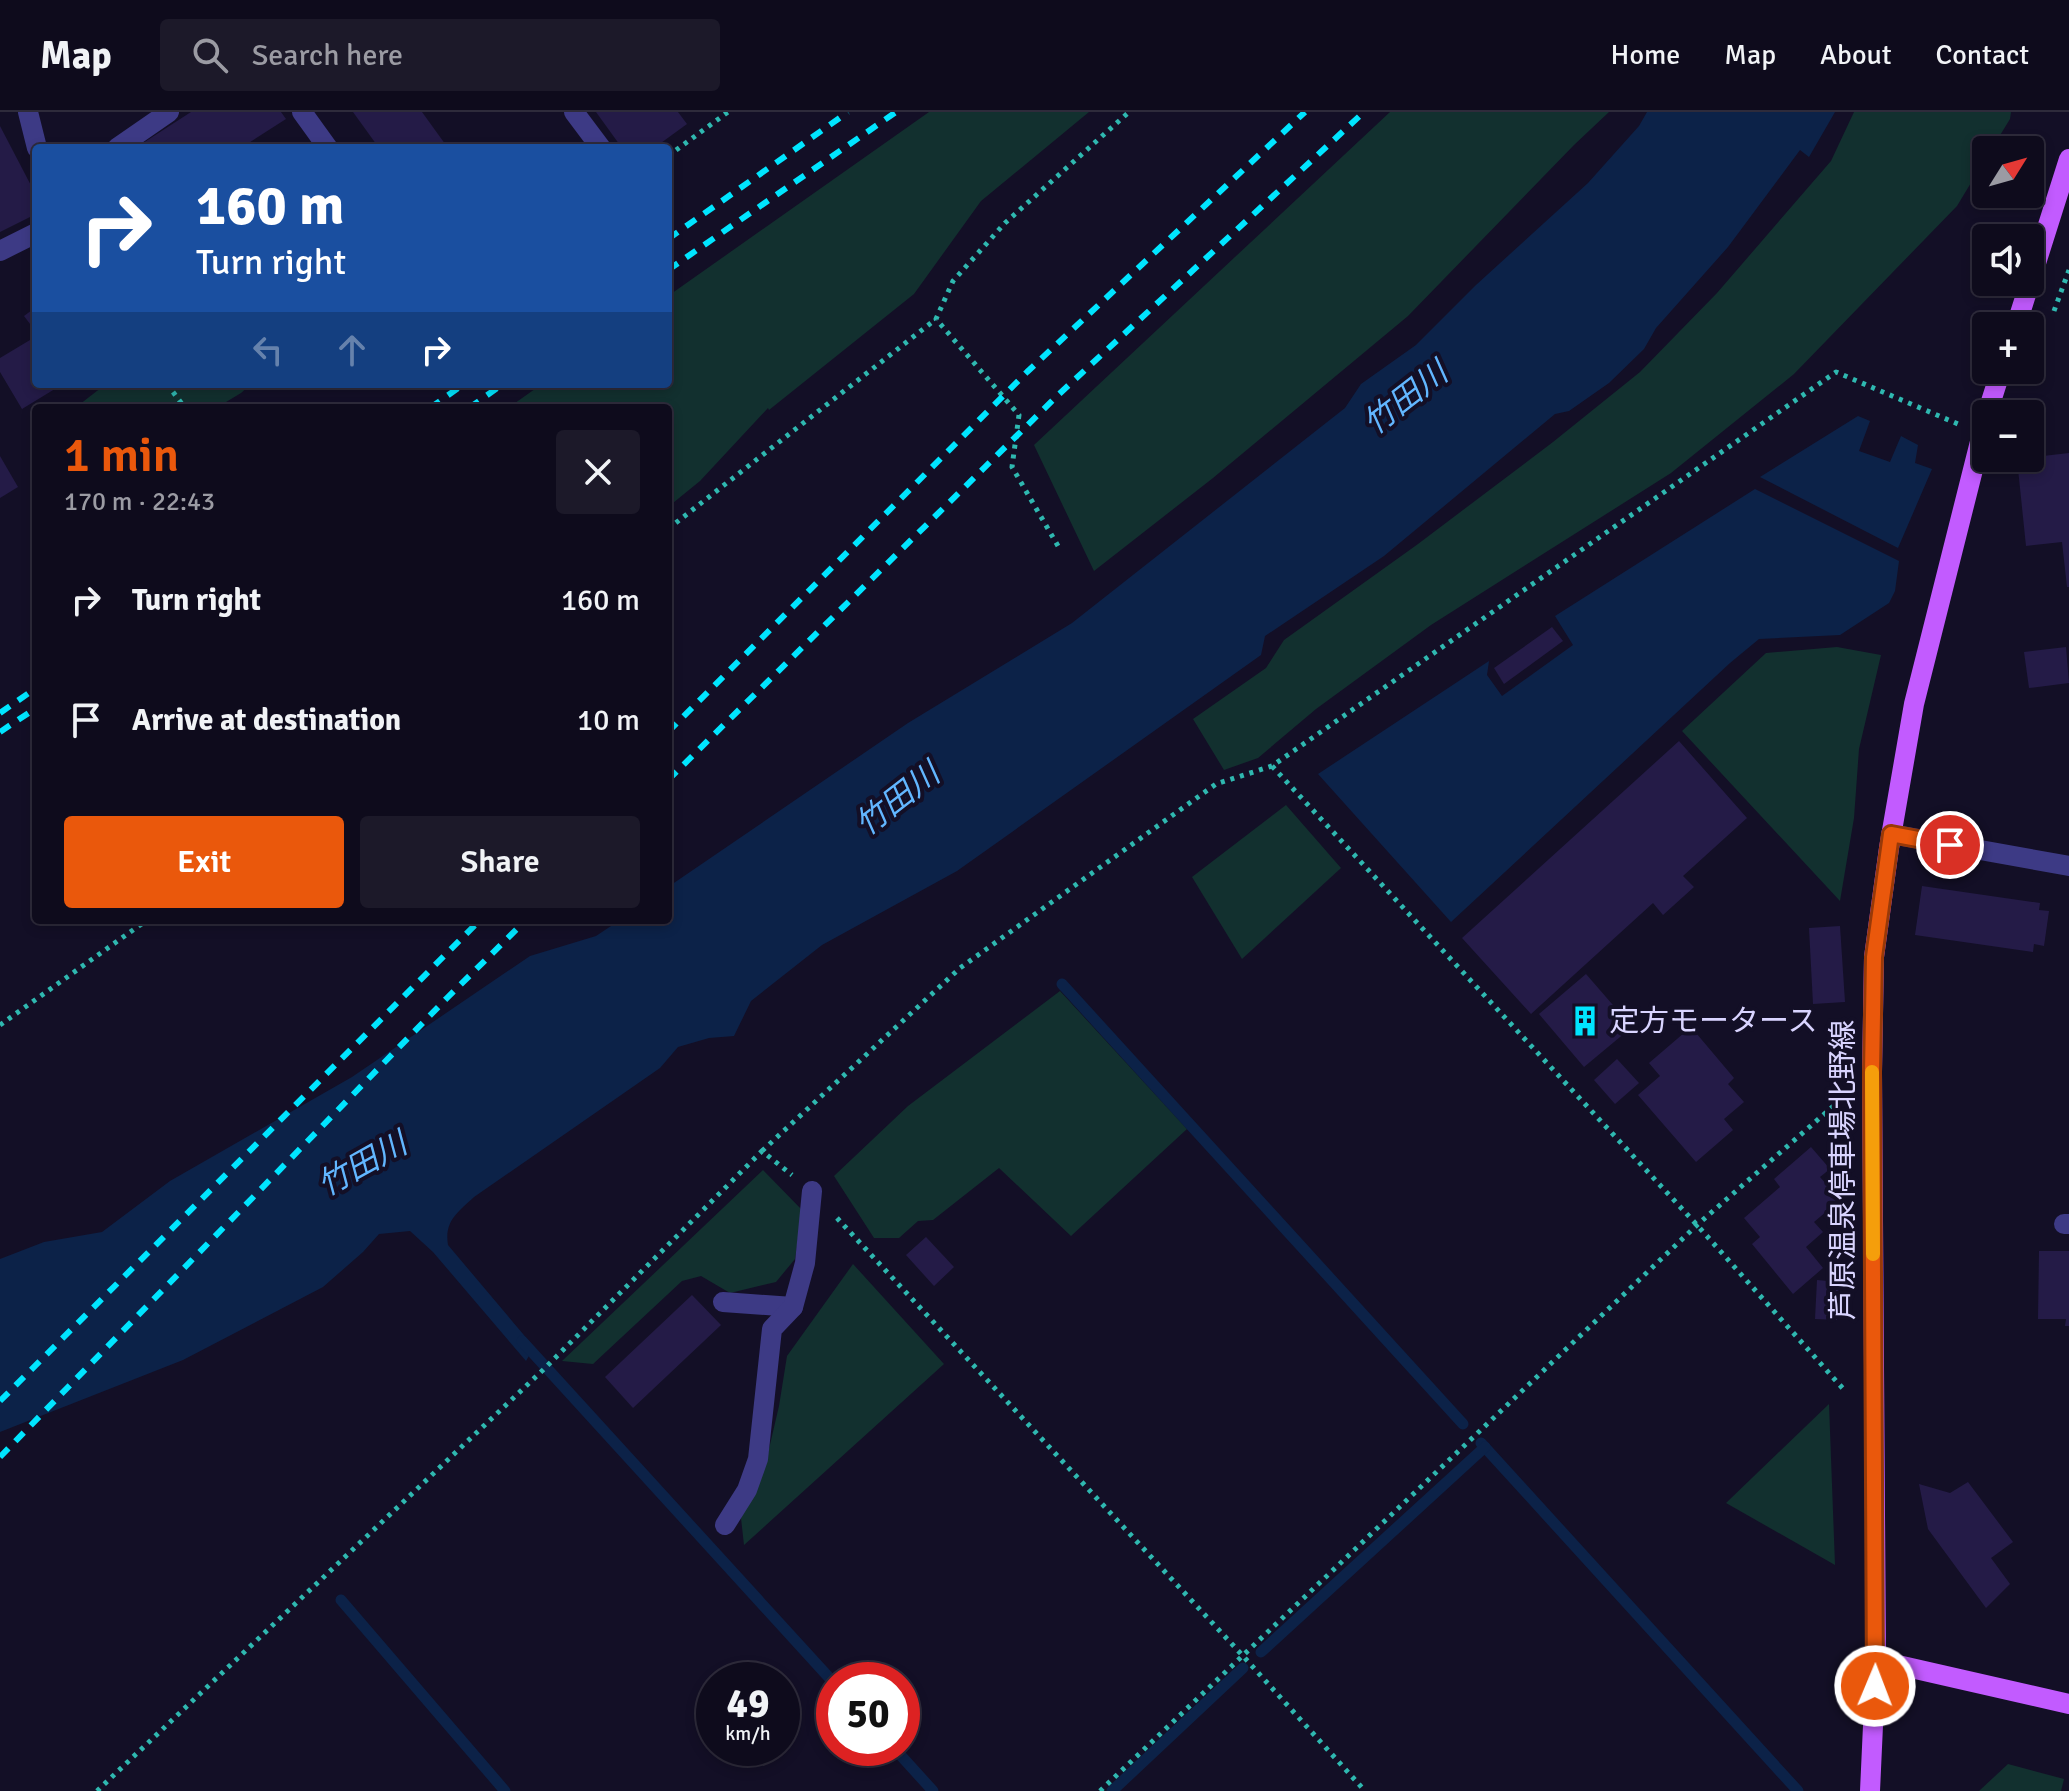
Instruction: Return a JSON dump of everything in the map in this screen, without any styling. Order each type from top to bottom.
[{"type":"main road","points":[[2044,238],[2069,159]]},
{"type":"main road","name":"芦原温泉停車場北野線","points":[[1870,1791],[1876,1660],[1874,957],[1891,834],[1914,704],[1972,472]]},
{"type":"main road","points":[[1876,1660],[2069,1704]]},
{"type":"street","points":[[28,112],[36,144]]},
{"type":"street","points":[[123,144],[169,112]]},
{"type":"street","points":[[302,112],[325,144]]},
{"type":"street","points":[[574,112],[598,144]]},
{"type":"street","points":[[0,251],[32,235]]},
{"type":"street","points":[[1891,834],[2069,866]]},
{"type":"street","points":[[725,1525],[747,1490],[758,1459],[772,1329],[793,1307],[805,1263],[812,1191]]},
{"type":"street","points":[[723,1302],[793,1307]]},
{"type":"path","points":[[672,153],[728,112]]},
{"type":"path","points":[[672,526],[936,319],[953,281],[1005,223],[1129,112]]},
{"type":"path","points":[[2051,318],[2069,270]]},
{"type":"path","points":[[936,319],[1019,415],[1012,467],[1058,546]]},
{"type":"path","points":[[97,1791],[543,1370],[762,1151],[960,968],[1216,784],[1272,766],[1836,372],[1972,418]]},
{"type":"path","points":[[1272,766],[1697,1225],[1873,1423]]},
{"type":"path","points":[[0,1025],[141,924]]},
{"type":"path","points":[[1100,1791],[1697,1225],[1872,1072]]},
{"type":"path","points":[[762,1151],[812,1191],[1365,1791]]},
{"type":"green space","points":[[929,112],[1089,112],[981,201],[914,294],[768,408],[700,481],[672,504],[672,404],[514,404],[536,388],[672,388],[672,293]]},
{"type":"green space","points":[[1390,112],[1609,112],[1408,316],[1213,478],[1094,571],[1034,445]]},
{"type":"green space","points":[[1854,112],[2011,112],[2000,136],[1972,136],[1972,181],[1957,206],[1794,374],[1671,473],[1431,625],[1316,709],[1258,758],[1224,770],[1193,719],[1266,668],[1284,640],[1418,544],[1640,372],[1717,293],[1831,161]]},
{"type":"green space","points":[[101,388],[247,388],[223,404],[80,404]]},
{"type":"green space","points":[[1837,647],[1881,655],[1859,749],[1854,818],[1840,901],[1682,731],[1766,653]]},
{"type":"green space","points":[[1286,805],[1341,868],[1242,959],[1192,877]]},
{"type":"green space","points":[[1060,991],[1187,1129],[1071,1236],[999,1168],[933,1220],[918,1221],[899,1238],[874,1238],[834,1176],[908,1106]]},
{"type":"green space","points":[[763,1170],[802,1210],[795,1259],[776,1282],[730,1293],[701,1276],[682,1281],[593,1364],[562,1361]]},
{"type":"green space","points":[[853,1264],[944,1364],[744,1545],[741,1518],[765,1466],[787,1356]]},
{"type":"green space","points":[[1829,1404],[1835,1565],[1726,1503]]},
{"type":"green space","points":[[2008,1764],[2064,1779],[2061,1791],[1979,1791]]},
{"type":"water","name":"竹田川","points":[[1647,112],[1835,112],[1809,157],[1800,150],[1728,247],[1656,328],[1644,349],[1609,383],[1569,411],[1555,414],[1384,556],[1265,636],[1261,655],[957,871],[822,945],[751,1001],[734,1036],[709,1038],[678,1047],[660,1068],[463,1207],[450,1223],[448,1245],[534,1347],[526,1361],[433,1252],[410,1231],[379,1234],[323,1287],[183,1360],[0,1432],[0,1259],[44,1242],[102,1232],[170,1181],[352,1077],[530,956],[596,936],[614,924],[672,924],[672,884],[908,723],[1072,623],[1345,408],[1361,384],[1416,345],[1476,285],[1588,183],[1639,126]]},
{"type":"water","points":[[1858,416],[1870,421],[1859,451],[1890,462],[1901,436],[1918,445],[1915,463],[1932,469],[1898,548],[1760,477]]},
{"type":"water","points":[[1755,489],[1899,561],[1895,591],[1889,603],[1840,635],[1759,639],[1451,922],[1318,774],[1489,661],[1487,675],[1502,696],[1573,645],[1555,616]]},
{"type":"building","points":[[191,112],[281,112],[286,119],[247,144],[143,143]]},
{"type":"building","points":[[353,112],[422,112],[445,144],[376,144]]},
{"type":"building","points":[[596,112],[678,112],[687,124],[660,144],[619,144]]},
{"type":"building","points":[[0,126],[32,187],[32,216],[0,232]]},
{"type":"building","points":[[32,310],[32,327],[24,316]]},
{"type":"building","points":[[32,339],[32,388],[56,388],[22,409],[0,372],[0,358]]},
{"type":"building","points":[[2069,453],[2069,587],[2062,542],[2026,546],[2018,472],[2044,472],[2044,456]]},
{"type":"building","points":[[0,456],[18,487],[0,498]]},
{"type":"building","points":[[1552,627],[1563,641],[1504,684],[1494,668]]},
{"type":"building","points":[[2066,647],[2069,683],[2029,688],[2024,652]]},
{"type":"building","points":[[1679,741],[1747,818],[1683,876],[1694,887],[1663,915],[1653,903],[1531,1014],[1462,938]]},
{"type":"building","points":[[1922,886],[2040,903],[2039,910],[2049,911],[2044,946],[2034,944],[2033,952],[1915,935]]},
{"type":"building","points":[[1840,926],[1845,1002],[1813,1004],[1809,928]]},
{"type":"building","name":"定方モータース","points":[[1586,974],[1632,1027],[1584,1067],[1539,1014]]},
{"type":"building","points":[[1691,1027],[1734,1078],[1728,1084],[1744,1102],[1724,1119],[1733,1130],[1696,1162],[1638,1095],[1660,1076],[1649,1063]]},
{"type":"building","points":[[1617,1059],[1639,1083],[1615,1104],[1594,1080]]},
{"type":"building","points":[[1811,1147],[1830,1169],[1820,1177],[1840,1200],[1814,1222],[1823,1232],[1806,1247],[1823,1268],[1793,1294],[1752,1244],[1760,1237],[1744,1218],[1780,1187],[1774,1179]]},
{"type":"building","points":[[926,1237],[954,1267],[934,1286],[906,1255]]},
{"type":"building","points":[[2039,1251],[2069,1251],[2069,1326],[2065,1326],[2066,1319],[2038,1319]]},
{"type":"building","points":[[1817,1280],[1839,1282],[1837,1320],[1815,1319]]},
{"type":"building","points":[[692,1295],[721,1325],[633,1408],[605,1377]]},
{"type":"building","points":[[1968,1482],[2013,1542],[1991,1558],[2010,1584],[1986,1608],[1928,1529],[1919,1484],[1950,1493]]},
{"type":"waterway","points":[[1062,984],[1463,1424]]},
{"type":"waterway","points":[[522,1341],[816,1663]]},
{"type":"waterway","points":[[1481,1443],[1798,1791]]},
{"type":"waterway","points":[[1261,1652],[1485,1447]]},
{"type":"waterway","points":[[341,1600],[505,1791]]},
{"type":"waterway","points":[[1112,1791],[1243,1668]]},
{"type":"waterway","points":[[910,1766],[933,1791]]},
{"type":"railway","points":[[672,236],[848,112]]},
{"type":"railway","points":[[672,267],[896,112]]},
{"type":"railway","points":[[672,728],[1027,372],[1305,112]]},
{"type":"railway","points":[[672,776],[1057,396],[1364,112]]},
{"type":"railway","points":[[436,404],[458,388]]},
{"type":"railway","points":[[475,404],[497,388]]},
{"type":"railway","points":[[0,713],[32,691]]},
{"type":"railway","points":[[0,732],[32,711]]},
{"type":"railway","points":[[0,1401],[476,924]]},
{"type":"railway","points":[[0,1457],[522,924]]},
{"type":"slow traffic","points":[[1872,1072],[1873,1254]]},
{"type":"place","name":"定方モータース","points":[[1585,1021]]},
{"type":"route","points":[[1875,1686],[1874,957],[1891,834],[1950,845]]}]
